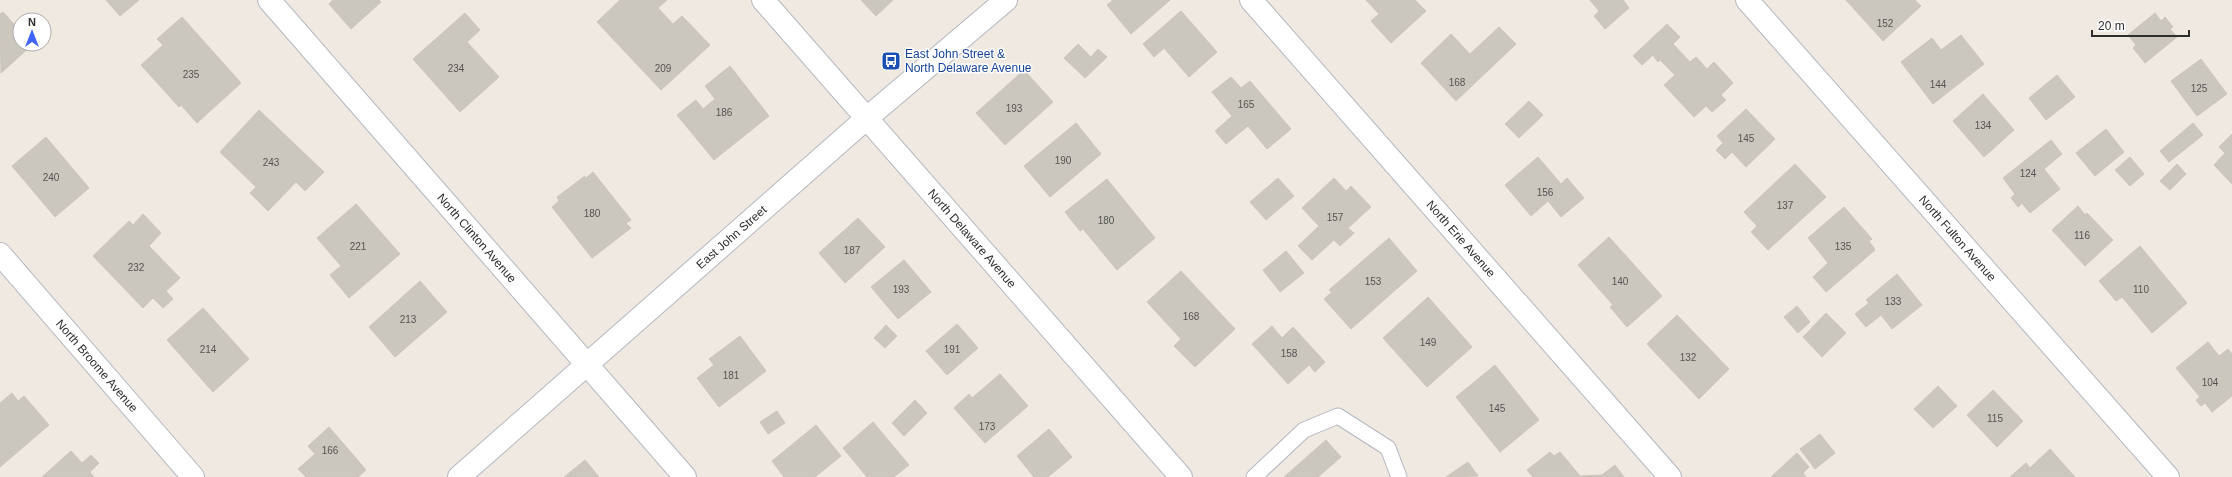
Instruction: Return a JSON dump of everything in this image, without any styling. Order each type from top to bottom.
[{"type":"street","name":"North Clinton Avenue","points":[[269,0],[685,477]]},
{"type":"street","name":"North Delaware Avenue","points":[[763,0],[1180,477]]},
{"type":"street","name":"East John Street","points":[[459,477],[866,118],[1006,0]]},
{"type":"street","name":"North Erie Avenue","points":[[1251,0],[1670,477]]},
{"type":"street","name":"North Fulton Avenue","points":[[1747,0],[2168,477]]},
{"type":"street","name":"North Broome Avenue","points":[[0,254],[193,477]]},
{"type":"lane","points":[[1254,477],[1304,430],[1338,416],[1388,448],[1399,477]]},
{"type":"building","points":[[106,0],[139,0],[120,16]]},
{"type":"building","points":[[333,0],[379,0],[381,2],[351,29],[329,4]]},
{"type":"building","points":[[620,0],[667,0],[658,8],[673,24],[682,16],[710,45],[661,90],[597,22]]},
{"type":"building","points":[[861,0],[893,0],[876,16]]},
{"type":"building","points":[[1113,0],[1170,0],[1131,34],[1107,5]]},
{"type":"building","points":[[1366,0],[1415,0],[1426,11],[1391,43],[1371,21],[1379,14]]},
{"type":"building","points":[[1590,0],[1623,0],[1629,8],[1605,29],[1594,16],[1599,11]]},
{"type":"building","points":[[1846,0],[1915,0],[1921,6],[1883,41]]},
{"type":"building","points":[[1181,11],[1217,52],[1189,77],[1164,48],[1154,57],[1143,44]]},
{"type":"building","points":[[3,12],[12,22],[12,52],[24,52],[1,73],[0,14]]},
{"type":"building","points":[[465,13],[480,30],[467,42],[499,77],[460,112],[413,59]]},
{"type":"building","points":[[2155,13],[2161,21],[2165,17],[2173,27],[2170,29],[2177,37],[2145,63],[2133,48],[2136,45],[2128,35]]},
{"type":"building","points":[[182,17],[241,83],[197,123],[181,105],[179,107],[141,65],[163,45],[157,39]]},
{"type":"building","points":[[1667,24],[1680,37],[1673,44],[1690,62],[1696,57],[1707,69],[1714,62],[1733,83],[1721,95],[1726,100],[1712,112],[1706,106],[1694,117],[1664,85],[1675,75],[1660,60],[1658,62],[1653,55],[1642,65],[1633,56]]},
{"type":"building","points":[[1499,27],[1516,44],[1456,101],[1421,63],[1451,34],[1470,54]]},
{"type":"building","points":[[1961,35],[1984,64],[1933,104],[1901,62],[1932,38],[1941,50]]},
{"type":"building","points":[[1078,44],[1091,57],[1098,49],[1107,57],[1085,78],[1064,58]]},
{"type":"building","points":[[2201,59],[2227,94],[2197,116],[2171,81]]},
{"type":"building","points":[[730,66],[769,116],[714,160],[677,115],[696,100],[703,109],[715,99],[705,86]]},
{"type":"building","points":[[1024,70],[1053,102],[1005,145],[976,113]]},
{"type":"building","points":[[2057,75],[2075,97],[2046,120],[2029,98]]},
{"type":"building","points":[[1231,77],[1241,88],[1250,81],[1291,129],[1267,149],[1248,126],[1226,144],[1215,131],[1232,116],[1212,92]]},
{"type":"building","points":[[1983,94],[2014,130],[1984,157],[1953,121]]},
{"type":"building","points":[[1529,101],[1543,115],[1519,138],[1505,124]]},
{"type":"building","points":[[1746,109],[1775,139],[1746,167],[1732,152],[1725,159],[1716,150],[1723,143],[1717,136]]},
{"type":"building","points":[[259,110],[324,172],[305,191],[296,182],[268,211],[250,193],[256,187],[220,152]]},
{"type":"building","points":[[1076,123],[1101,154],[1050,197],[1024,166]]},
{"type":"building","points":[[2193,123],[2203,135],[2169,162],[2160,151]]},
{"type":"building","points":[[2106,129],[2124,152],[2095,176],[2076,153]]},
{"type":"building","points":[[2232,134],[2232,184],[2214,165],[2225,153],[2219,147]]},
{"type":"building","points":[[46,137],[89,188],[55,217],[12,166]]},
{"type":"building","points":[[2051,140],[2062,154],[2044,169],[2060,189],[2030,213],[2022,203],[2018,207],[2011,198],[2015,194],[2003,178]]},
{"type":"building","points":[[1538,157],[1561,184],[1567,178],[1584,198],[1561,217],[1548,201],[1531,216],[1505,185]]},
{"type":"building","points":[[2130,157],[2144,174],[2130,186],[2115,170]]},
{"type":"building","points":[[1795,164],[1826,197],[1768,250],[1751,232],[1757,226],[1744,212]]},
{"type":"building","points":[[2177,164],[2186,174],[2170,190],[2160,181]]},
{"type":"building","points":[[593,172],[631,220],[626,223],[631,228],[592,258],[552,207],[559,201],[557,197],[585,176],[585,179]]},
{"type":"building","points":[[1278,178],[1294,196],[1266,220],[1250,202]]},
{"type":"building","points":[[1334,178],[1346,191],[1351,186],[1371,207],[1348,228],[1354,233],[1340,246],[1334,240],[1312,260],[1298,246],[1319,226],[1302,208]]},
{"type":"building","points":[[1107,179],[1155,238],[1117,270],[1083,229],[1080,231],[1065,212]]},
{"type":"building","points":[[356,204],[400,254],[349,298],[330,275],[341,266],[317,238]]},
{"type":"building","points":[[2078,206],[2085,215],[2087,213],[2113,240],[2085,266],[2052,230]]},
{"type":"building","points":[[1844,207],[1872,239],[1869,241],[1875,250],[1826,292],[1813,277],[1828,263],[1808,238]]},
{"type":"building","points":[[143,214],[161,233],[149,246],[180,278],[166,291],[173,299],[163,308],[153,298],[143,308],[93,256],[129,221],[133,225]]},
{"type":"building","points":[[858,218],[885,247],[845,283],[819,253]]},
{"type":"building","points":[[1609,237],[1662,296],[1627,327],[1610,307],[1613,305],[1578,265]]},
{"type":"building","points":[[1389,238],[1417,271],[1351,329],[1324,299],[1332,292],[1329,290]]},
{"type":"building","points":[[2140,246],[2187,303],[2152,333],[2122,297],[2116,301],[2099,281]]},
{"type":"building","points":[[1286,251],[1304,273],[1280,292],[1263,270]]},
{"type":"building","points":[[904,260],[931,292],[898,319],[871,287]]},
{"type":"building","points":[[1181,271],[1235,329],[1195,367],[1174,346],[1181,339],[1147,302]]},
{"type":"building","points":[[1897,274],[1922,305],[1892,329],[1881,315],[1866,327],[1855,314],[1869,303],[1866,300]]},
{"type":"building","points":[[420,281],[447,312],[395,357],[369,327]]},
{"type":"building","points":[[1428,297],[1472,347],[1427,387],[1383,338]]},
{"type":"building","points":[[1797,306],[1810,322],[1798,333],[1784,317]]},
{"type":"building","points":[[203,308],[249,359],[213,392],[167,340]]},
{"type":"building","points":[[1826,313],[1846,333],[1822,357],[1803,337]]},
{"type":"building","points":[[1677,315],[1729,369],[1699,399],[1647,344]]},
{"type":"building","points":[[957,324],[978,348],[947,375],[926,351]]},
{"type":"building","points":[[886,325],[897,336],[885,348],[874,338]]},
{"type":"building","points":[[1272,326],[1282,338],[1293,327],[1325,362],[1315,372],[1309,365],[1288,384],[1252,344]]},
{"type":"building","points":[[740,336],[766,371],[719,407],[697,378],[714,365],[709,359]]},
{"type":"building","points":[[2208,342],[2219,356],[2228,349],[2232,354],[2232,396],[2212,412],[2205,403],[2201,406],[2196,400],[2200,397],[2176,368]]},
{"type":"building","points":[[1495,365],[1539,420],[1500,452],[1456,397]]},
{"type":"building","points":[[1000,374],[1028,406],[985,443],[954,408],[969,394],[972,398]]},
{"type":"building","points":[[1938,386],[1957,406],[1933,428],[1914,409]]},
{"type":"building","points":[[1993,390],[2023,421],[1997,447],[1967,415]]},
{"type":"building","points":[[12,393],[18,401],[24,396],[49,425],[0,467],[0,403]]},
{"type":"building","points":[[915,400],[927,413],[904,436],[892,423]]},
{"type":"building","points":[[777,411],[785,423],[768,434],[760,422]]},
{"type":"building","points":[[873,422],[909,465],[894,477],[867,477],[843,448]]},
{"type":"building","points":[[816,425],[841,456],[815,477],[784,477],[772,461]]},
{"type":"building","points":[[329,427],[366,470],[358,477],[306,477],[298,469],[315,454],[308,446]]},
{"type":"building","points":[[1049,429],[1072,457],[1048,477],[1034,477],[1017,456]]},
{"type":"building","points":[[1820,434],[1835,453],[1815,469],[1800,449]]},
{"type":"building","points":[[1326,440],[1341,457],[1318,477],[1284,477]]},
{"type":"building","points":[[2050,449],[2075,477],[2010,477],[2026,463],[2030,468]]},
{"type":"building","points":[[71,451],[82,463],[91,455],[99,463],[90,472],[94,477],[42,477]]},
{"type":"building","points":[[1550,452],[1554,456],[1560,452],[1580,476],[1602,475],[1615,465],[1624,477],[1533,477],[1527,470]]},
{"type":"building","points":[[1797,453],[1809,467],[1803,473],[1806,477],[1771,477]]},
{"type":"building","points":[[585,460],[599,477],[564,477]]},
{"type":"building","points":[[1468,462],[1478,476],[1446,477]]},
{"type":"place","name":"East John Street & North Delaware Avenue","points":[[891,61]]}]
